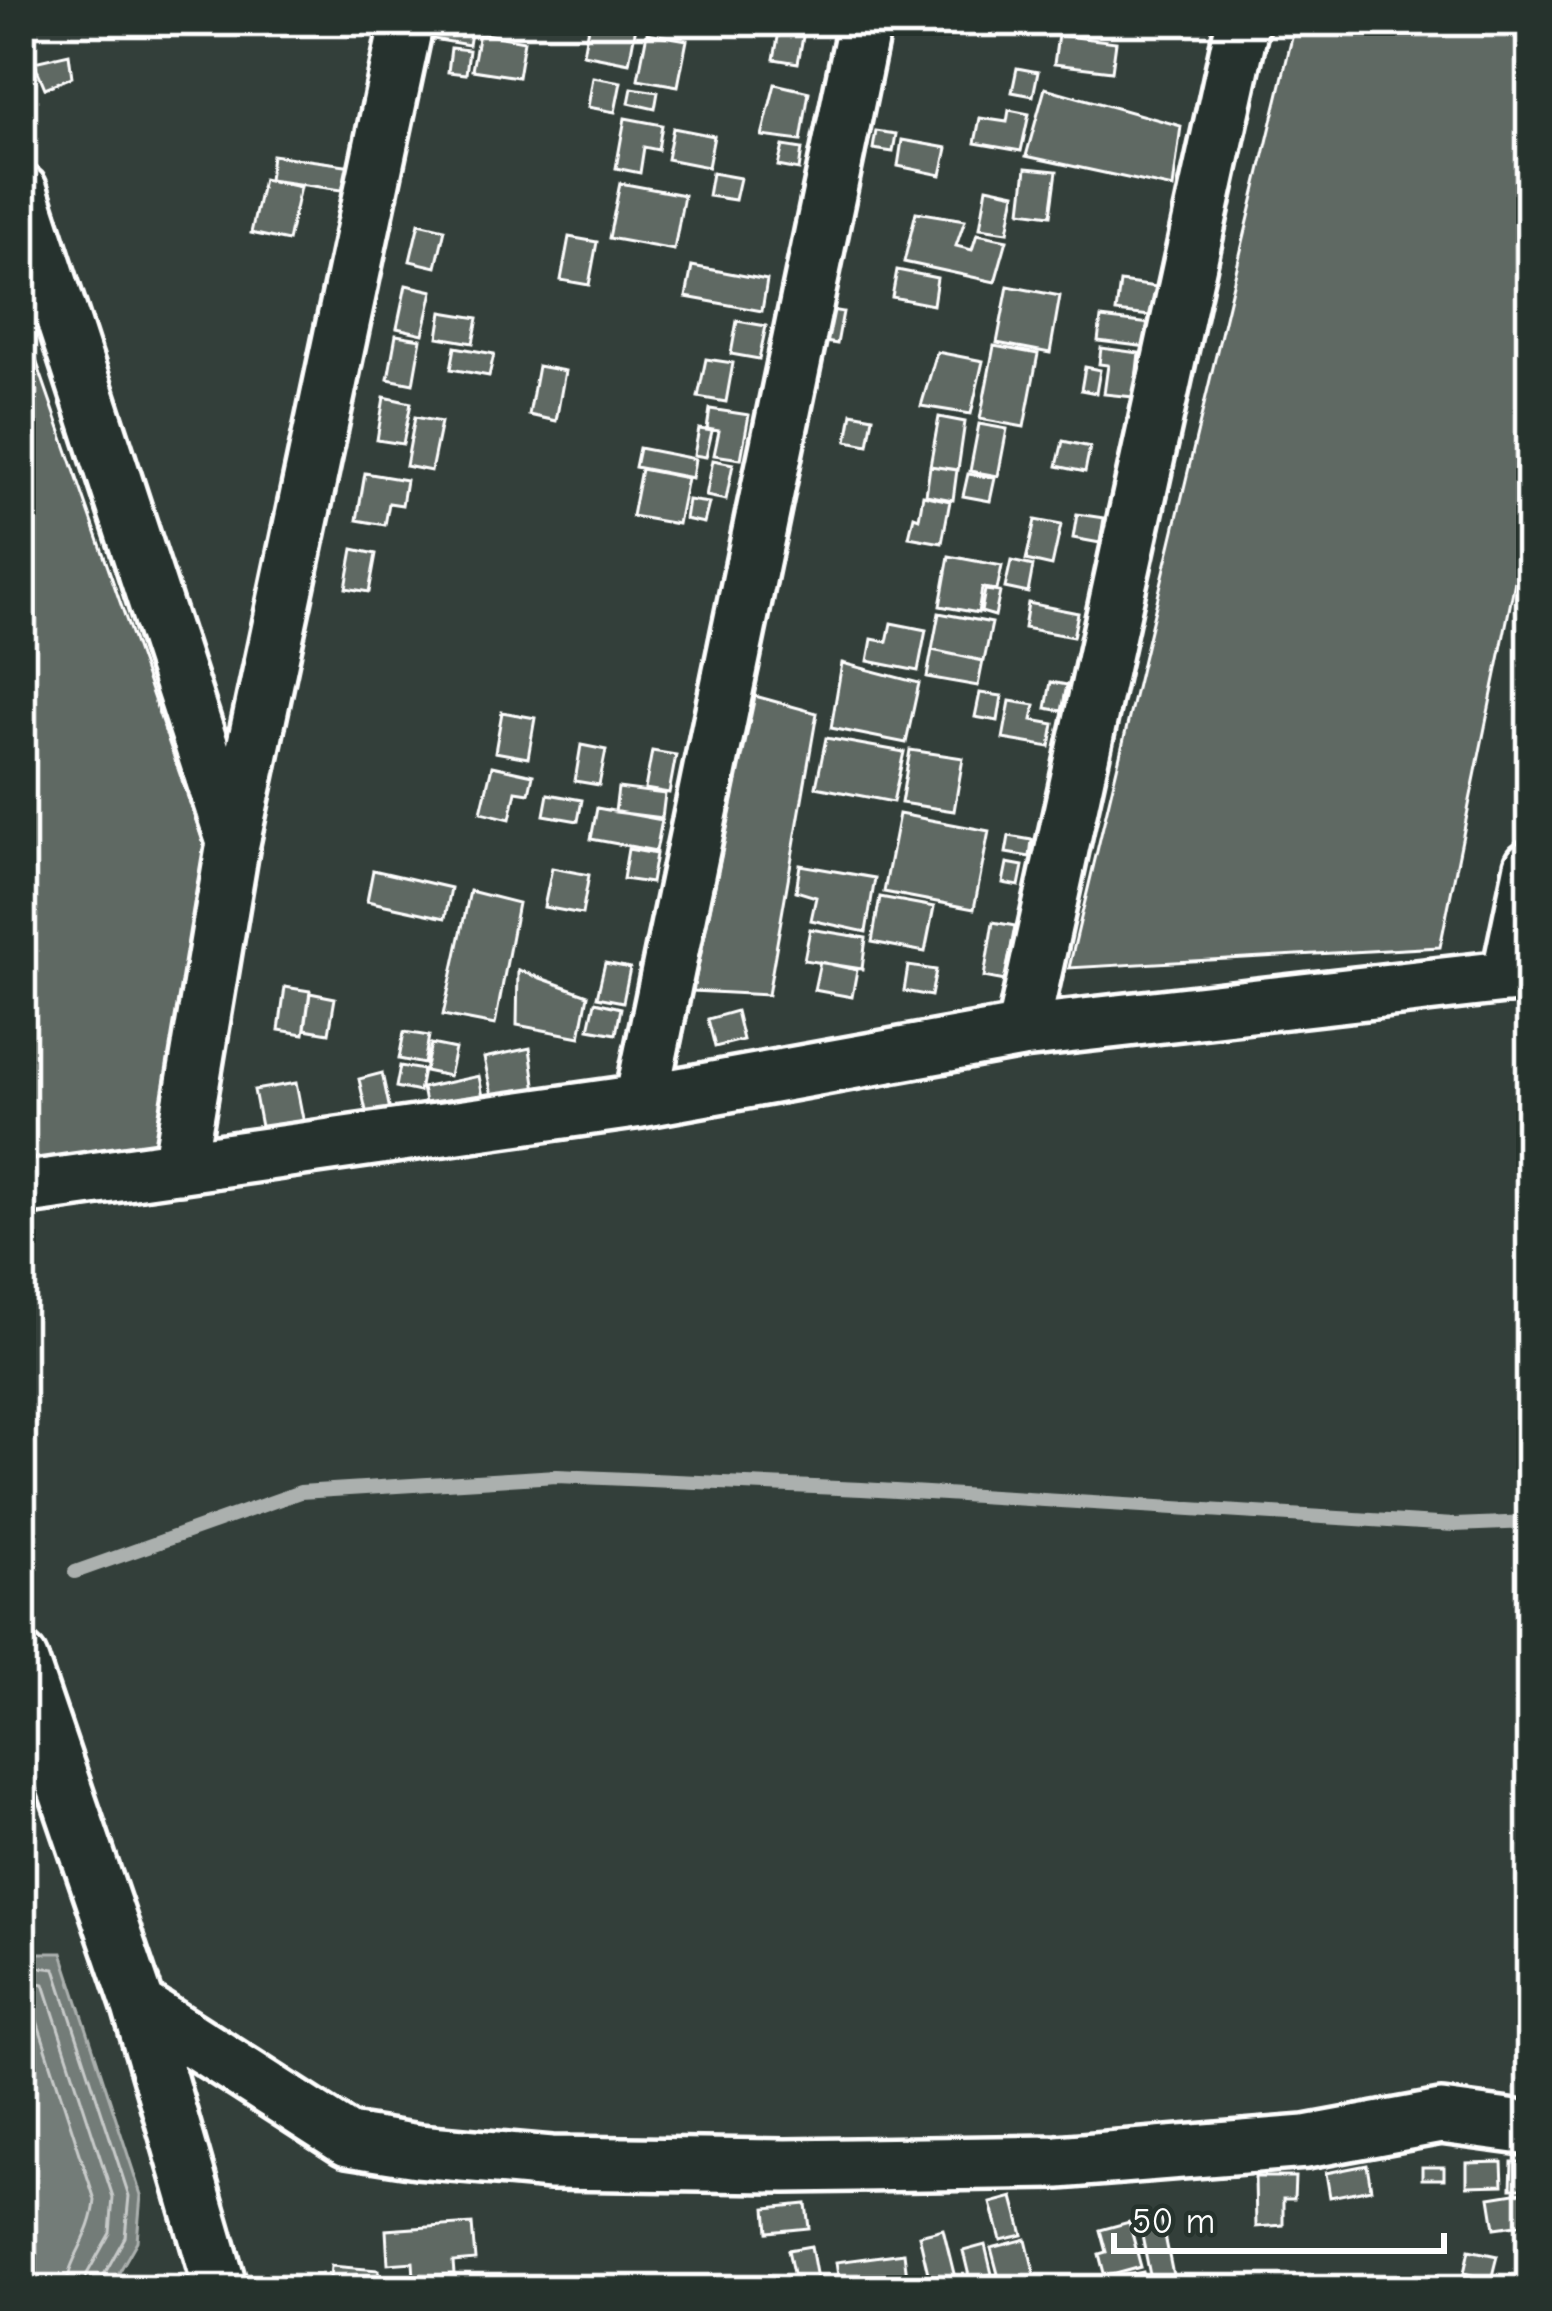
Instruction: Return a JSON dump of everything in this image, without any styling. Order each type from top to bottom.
[{"type":"street","points":[[179,1167],[233,843],[407,21]]},
{"type":"street","points":[[641,1101],[865,21]]},
{"type":"street","points":[[1022,1032],[1243,21]]},
{"type":"street","points":[[21,191],[233,843]]},
{"type":"street","points":[[21,1190],[641,1101],[1022,1032],[1520,975],[1531,866]]},
{"type":"street","points":[[21,1660],[139,2006],[221,2290]]},
{"type":"street","points":[[139,2006],[348,2140],[550,2163],[1058,2162],[1306,2142],[1441,2117],[1531,2129]]},
{"type":"water","points":[[21,1953],[62,1953],[141,2195],[137,2241],[109,2290],[21,2290]]},
{"type":"building","points":[[436,21],[473,21],[469,45],[433,39]]},
{"type":"building","points":[[589,21],[637,21],[629,63],[583,54]]},
{"type":"building","points":[[705,21],[744,21],[742,33],[704,27]]},
{"type":"building","points":[[781,21],[806,21],[798,63],[774,59]]},
{"type":"building","points":[[1296,21],[1531,21],[1531,503],[1440,947],[1069,968]]},
{"type":"building","points":[[479,33],[524,41],[518,77],[472,70]]},
{"type":"building","points":[[647,33],[687,40],[678,86],[638,79]]},
{"type":"building","points":[[1058,35],[1116,42],[1112,71],[1054,64]]},
{"type":"building","points":[[451,48],[469,50],[466,74],[448,72]]},
{"type":"building","points":[[69,54],[72,77],[45,88],[34,62]]},
{"type":"building","points":[[1017,68],[1038,72],[1033,96],[1012,92]]},
{"type":"building","points":[[593,77],[621,82],[615,112],[588,107]]},
{"type":"building","points":[[775,84],[809,92],[801,141],[762,136]]},
{"type":"building","points":[[632,88],[658,92],[655,109],[629,103]]},
{"type":"building","points":[[1045,88],[1181,126],[1173,188],[1026,156]]},
{"type":"building","points":[[1009,110],[1029,114],[1021,151],[975,143],[980,118],[1007,122]]},
{"type":"building","points":[[625,118],[662,125],[658,150],[644,147],[640,173],[616,168]]},
{"type":"building","points":[[673,128],[714,136],[708,167],[667,159]]},
{"type":"building","points":[[876,131],[896,134],[893,152],[873,149]]},
{"type":"building","points":[[902,140],[947,148],[941,175],[898,166]]},
{"type":"building","points":[[783,146],[802,149],[799,170],[778,166]]},
{"type":"building","points":[[272,155],[353,166],[349,191],[269,180]]},
{"type":"building","points":[[1026,168],[1057,171],[1051,215],[1021,211]]},
{"type":"building","points":[[712,173],[740,178],[735,200],[708,196]]},
{"type":"building","points":[[263,179],[300,187],[288,241],[251,233]]},
{"type":"building","points":[[620,183],[684,195],[674,250],[609,238]]},
{"type":"building","points":[[987,187],[1015,193],[1008,232],[980,228]]},
{"type":"building","points":[[916,212],[965,220],[956,246],[972,250],[977,234],[1007,240],[995,282],[904,262]]},
{"type":"building","points":[[419,223],[445,229],[436,267],[410,261]]},
{"type":"building","points":[[569,237],[597,242],[589,285],[561,280]]},
{"type":"building","points":[[692,266],[767,280],[762,311],[686,297]]},
{"type":"building","points":[[897,270],[937,278],[933,305],[892,297]]},
{"type":"building","points":[[1120,282],[1179,290],[1176,319],[1116,312]]},
{"type":"building","points":[[406,285],[433,291],[423,334],[397,328]]},
{"type":"building","points":[[1008,286],[1060,296],[1050,353],[997,343]]},
{"type":"building","points":[[825,309],[843,312],[837,344],[820,341]]},
{"type":"building","points":[[442,312],[478,318],[473,343],[438,337]]},
{"type":"building","points":[[21,317],[207,852],[163,1148],[21,1170]]},
{"type":"building","points":[[1101,318],[1159,325],[1156,348],[1098,341]]},
{"type":"building","points":[[737,321],[766,326],[759,359],[731,354]]},
{"type":"building","points":[[396,335],[421,339],[413,384],[388,379]]},
{"type":"building","points":[[994,346],[1038,354],[1024,427],[980,419]]},
{"type":"building","points":[[455,347],[494,354],[489,376],[451,369]]},
{"type":"building","points":[[1101,348],[1139,353],[1134,397],[1104,394],[1108,365],[1099,364]]},
{"type":"building","points":[[937,352],[983,361],[971,414],[921,406]]},
{"type":"building","points":[[706,359],[733,363],[726,402],[698,397]]},
{"type":"building","points":[[538,366],[565,371],[556,421],[529,415]]},
{"type":"building","points":[[1085,367],[1100,370],[1096,393],[1081,390]]},
{"type":"building","points":[[384,397],[411,403],[403,444],[377,440]]},
{"type":"building","points":[[710,409],[749,415],[741,459],[714,455],[719,431],[707,429]]},
{"type":"building","points":[[852,413],[873,417],[868,445],[847,441]]},
{"type":"building","points":[[415,417],[441,422],[431,471],[406,466]]},
{"type":"building","points":[[939,417],[965,422],[958,470],[930,466]]},
{"type":"building","points":[[979,424],[1007,429],[998,476],[970,471]]},
{"type":"building","points":[[699,429],[712,431],[706,457],[694,455]]},
{"type":"building","points":[[1063,441],[1090,447],[1085,472],[1057,466]]},
{"type":"building","points":[[639,448],[695,459],[692,478],[635,467]]},
{"type":"building","points":[[713,460],[733,464],[726,500],[706,496]]},
{"type":"building","points":[[930,466],[957,470],[953,500],[926,495]]},
{"type":"building","points":[[641,469],[687,478],[678,524],[632,516]]},
{"type":"building","points":[[365,473],[406,480],[402,505],[389,503],[385,525],[357,520]]},
{"type":"building","points":[[968,474],[995,478],[990,501],[963,496]]},
{"type":"building","points":[[923,495],[950,501],[942,543],[909,537]]},
{"type":"building","points":[[688,500],[709,503],[704,523],[685,519]]},
{"type":"building","points":[[1077,514],[1104,518],[1100,543],[1073,538]]},
{"type":"building","points":[[1035,520],[1061,525],[1052,566],[1026,560]]},
{"type":"building","points":[[353,549],[376,554],[369,592],[346,588]]},
{"type":"building","points":[[949,556],[1002,566],[997,590],[982,588],[978,613],[940,606]]},
{"type":"building","points":[[1011,561],[1033,566],[1028,593],[1005,588]]},
{"type":"building","points":[[985,590],[1000,592],[995,616],[981,612]]},
{"type":"building","points":[[1028,603],[1078,613],[1073,637],[1024,628]]},
{"type":"building","points":[[939,613],[992,623],[984,661],[932,650]]},
{"type":"building","points":[[891,623],[926,630],[918,671],[868,661],[872,639],[887,642]]},
{"type":"building","points":[[932,650],[983,661],[978,686],[927,677]]},
{"type":"building","points":[[842,663],[919,683],[906,743],[831,728]]},
{"type":"building","points":[[1051,682],[1067,685],[1062,711],[1046,708]]},
{"type":"building","points":[[980,693],[1002,696],[998,721],[975,717]]},
{"type":"building","points":[[755,696],[817,713],[768,995],[693,991]]},
{"type":"building","points":[[1010,701],[1035,705],[1032,720],[1054,724],[1050,747],[1003,739]]},
{"type":"building","points":[[502,712],[535,718],[528,758],[495,752]]},
{"type":"building","points":[[826,738],[904,752],[893,802],[816,787]]},
{"type":"building","points":[[581,745],[606,750],[599,785],[575,781]]},
{"type":"building","points":[[910,750],[963,758],[954,811],[901,803]]},
{"type":"building","points":[[652,751],[676,755],[669,793],[645,789]]},
{"type":"building","points":[[492,766],[533,775],[529,793],[516,791],[510,819],[481,812]]},
{"type":"building","points":[[618,788],[665,794],[662,818],[615,812]]},
{"type":"building","points":[[548,794],[582,800],[578,821],[544,815]]},
{"type":"building","points":[[597,808],[662,820],[656,851],[591,839]]},
{"type":"building","points":[[899,814],[989,831],[974,909],[884,892]]},
{"type":"building","points":[[1009,836],[1032,840],[1030,857],[1006,853]]},
{"type":"building","points":[[628,849],[656,854],[651,883],[623,879]]},
{"type":"building","points":[[1007,863],[1023,866],[1019,886],[1003,883]]},
{"type":"building","points":[[800,865],[875,878],[866,932],[811,920],[816,897],[796,891]]},
{"type":"building","points":[[552,868],[589,875],[582,914],[544,907]]},
{"type":"building","points":[[373,870],[451,888],[445,918],[367,901]]},
{"type":"building","points":[[470,891],[518,903],[495,1025],[443,1015]]},
{"type":"building","points":[[880,897],[934,907],[925,952],[872,942]]},
{"type":"building","points":[[993,922],[1015,926],[1005,981],[984,977]]},
{"type":"building","points":[[810,929],[866,938],[862,969],[804,960]]},
{"type":"building","points":[[820,962],[857,970],[852,997],[814,990]]},
{"type":"building","points":[[605,963],[630,968],[623,1002],[597,997]]},
{"type":"building","points":[[908,966],[936,970],[931,996],[904,991]]},
{"type":"building","points":[[518,970],[588,995],[580,1037],[517,1025]]},
{"type":"building","points":[[285,987],[310,991],[304,1034],[279,1030]]},
{"type":"building","points":[[310,993],[335,998],[329,1033],[305,1029]]},
{"type":"building","points":[[595,1002],[621,1008],[616,1034],[589,1029]]},
{"type":"building","points":[[736,1011],[743,1040],[715,1047],[708,1019]]},
{"type":"building","points":[[404,1032],[429,1036],[424,1064],[399,1059]]},
{"type":"building","points":[[431,1044],[455,1049],[449,1076],[425,1071]]},
{"type":"building","points":[[530,1048],[536,1092],[493,1100],[484,1058]]},
{"type":"building","points":[[400,1066],[423,1070],[419,1092],[396,1087]]},
{"type":"building","points":[[382,1073],[391,1115],[368,1120],[359,1079]]},
{"type":"building","points":[[479,1076],[486,1112],[429,1123],[422,1088]]},
{"type":"building","points":[[296,1083],[305,1129],[263,1137],[254,1090]]},
{"type":"building","points":[[1502,2162],[1503,2185],[1467,2186],[1467,2163]]},
{"type":"building","points":[[1512,2162],[1531,2162],[1531,2188],[1511,2188]]},
{"type":"building","points":[[1367,2165],[1371,2189],[1330,2197],[1326,2173]]},
{"type":"building","points":[[1422,2167],[1444,2167],[1444,2179],[1422,2179]]},
{"type":"building","points":[[1255,2177],[1295,2177],[1294,2199],[1283,2199],[1283,2225],[1256,2227]]},
{"type":"building","points":[[1527,2191],[1531,2223],[1495,2228],[1490,2197]]},
{"type":"building","points":[[1013,2197],[1023,2235],[1001,2240],[991,2203]]},
{"type":"building","points":[[806,2204],[809,2228],[768,2232],[766,2208]]},
{"type":"building","points":[[1161,2216],[1176,2290],[1153,2290],[1139,2221]]},
{"type":"building","points":[[1129,2222],[1141,2267],[1105,2277],[1099,2254],[1106,2252],[1100,2230]]},
{"type":"building","points":[[472,2224],[475,2260],[453,2262],[454,2274],[414,2277],[413,2262],[388,2264],[386,2230]]},
{"type":"building","points":[[943,2229],[958,2290],[932,2290],[919,2235]]},
{"type":"building","points":[[1026,2239],[1038,2288],[990,2290],[987,2277],[998,2274],[991,2248]]},
{"type":"building","points":[[985,2245],[992,2274],[970,2280],[963,2251]]},
{"type":"building","points":[[811,2246],[819,2290],[787,2290],[786,2284],[795,2282],[788,2250]]},
{"type":"building","points":[[1469,2250],[1497,2256],[1491,2280],[1464,2273]]},
{"type":"building","points":[[904,2253],[908,2285],[918,2283],[919,2290],[840,2290],[836,2262]]},
{"type":"building","points":[[331,2266],[379,2270],[377,2290],[329,2290]]},
{"type":"building","points":[[1143,2272],[1147,2290],[1101,2290],[1099,2281]]},
{"type":"waterway","points":[[75,1572],[300,1492],[557,1476],[862,1489],[1454,1525],[1531,1522]]}]
